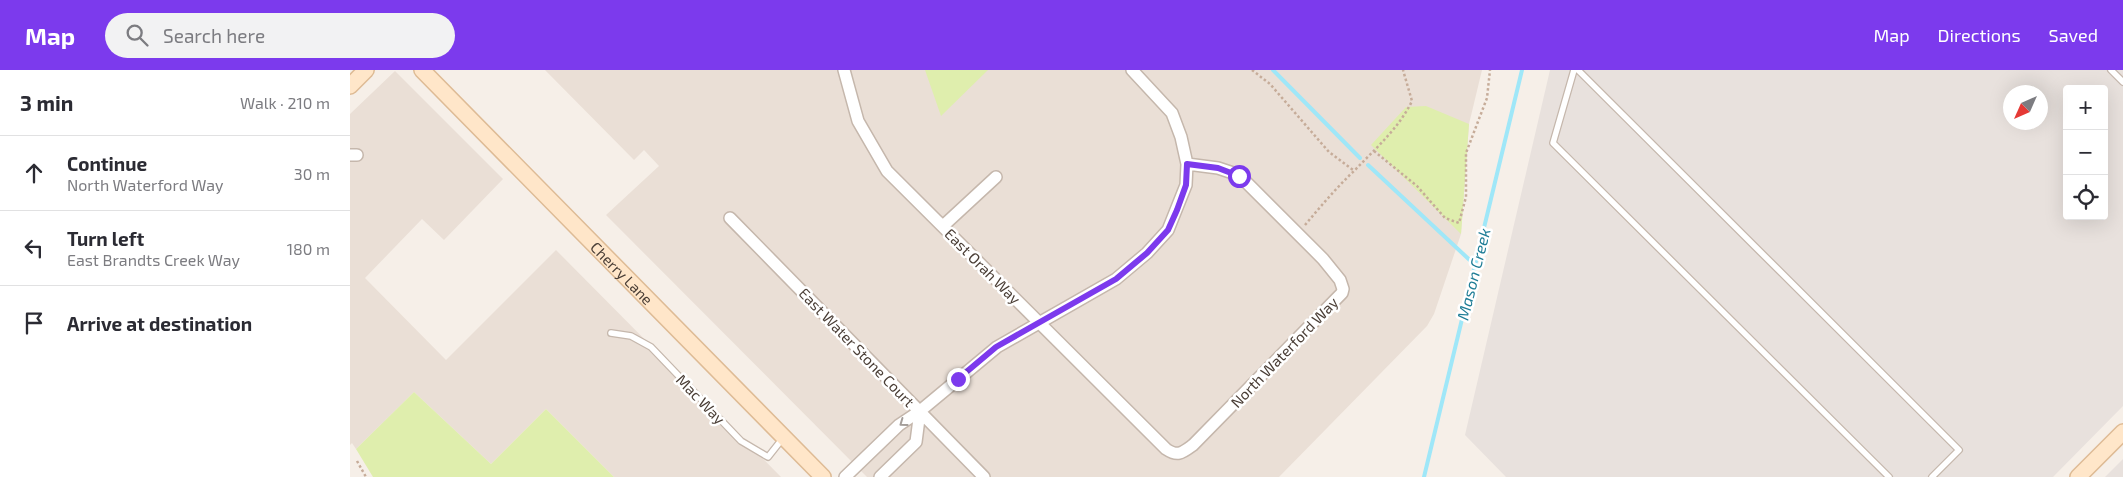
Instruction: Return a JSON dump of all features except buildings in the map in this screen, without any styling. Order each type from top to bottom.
[{"type":"main road","points":[[350,86],[366,70]]},
{"type":"main road","name":"Cherry Lane","points":[[422,70],[823,477]]},
{"type":"main road","points":[[2078,477],[2123,432]]},
{"type":"street","name":"East Orah Way","points":[[844,70],[858,121],[887,171],[1166,449],[1174,454],[1181,454]]},
{"type":"street","points":[[845,477],[899,425],[920,411],[996,347],[1116,279],[1147,253],[1168,230],[1186,185],[1187,164],[1181,137],[1172,113],[1132,70]]},
{"type":"street","name":"North Waterford Way","points":[[1181,454],[1193,445],[1342,293],[1343,289],[1340,280],[1323,259],[1239,176],[1218,168],[1187,164]]},
{"type":"street","points":[[943,226],[996,177]]},
{"type":"street","name":"East Water Stone Court","points":[[730,218],[984,477]]},
{"type":"street","points":[[880,477],[916,442],[920,411]]},
{"type":"lane","points":[[1574,70],[1553,143],[1889,477]]},
{"type":"lane","points":[[1578,70],[1959,450],[1932,477]]},
{"type":"lane","points":[[2111,70],[2123,82]]},
{"type":"lane","name":"Mac Way","points":[[612,333],[631,336],[651,347],[741,442],[768,457],[784,437]]},
{"type":"path","points":[[1252,70],[1270,84],[1329,152],[1354,171]]},
{"type":"path","points":[[1297,233],[1374,151],[1407,111],[1412,100],[1403,70]]},
{"type":"path","points":[[1374,151],[1417,186],[1445,218],[1459,223],[1466,197],[1466,153],[1487,98],[1490,70]]},
{"type":"path","points":[[357,461],[366,477]]},
{"type":"shaded area","points":[[545,70],[1482,70],[1469,124],[1461,234],[1434,314],[1427,326],[1279,477],[867,477],[606,215],[659,166],[644,150],[634,160]]},
{"type":"shaded area","points":[[1550,70],[2123,70],[2123,406],[2053,477],[1506,477],[1465,435]]},
{"type":"shaded area","points":[[395,71],[503,179],[444,240],[422,219],[365,278],[446,360],[556,250],[781,477],[614,477],[546,409],[491,464],[414,392],[356,449],[352,443],[350,445],[350,114]]},
{"type":"shaded area","points":[[2123,459],[2123,477],[2105,477]]},
{"type":"green space","points":[[925,70],[988,70],[941,116]]},
{"type":"green space","points":[[1426,106],[1469,124],[1461,234],[1371,145],[1406,107]]},
{"type":"green space","points":[[414,392],[491,464],[546,409],[614,477],[373,477],[356,449]]},
{"type":"waterway","points":[[1273,70],[1360,158]]},
{"type":"waterway","name":"Mason Creek","points":[[1424,477],[1522,70]]},
{"type":"waterway","points":[[1368,165],[1475,265]]},
{"type":"route","points":[[958,379],[996,347],[1116,279],[1147,253],[1168,230],[1177,210],[1186,185],[1187,164],[1218,168],[1239,176]]}]
